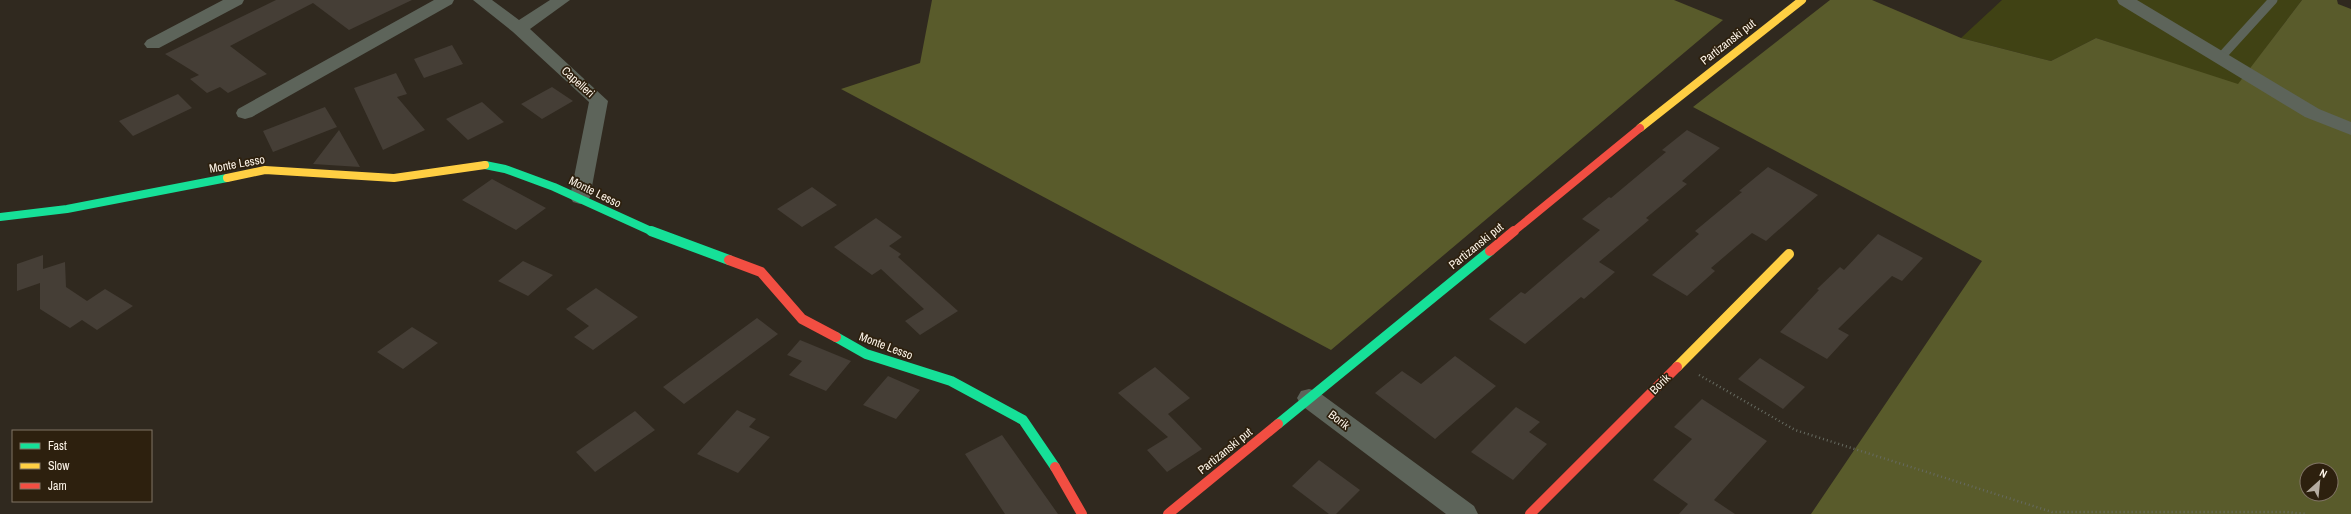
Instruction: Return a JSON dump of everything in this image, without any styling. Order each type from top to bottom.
[{"type":"street","points":[[153,44],[236,0]]},
{"type":"street","points":[[245,113],[446,0]]},
{"type":"street","name":"Capelleri","points":[[481,0],[519,28],[599,101],[580,197]]},
{"type":"street","points":[[519,28],[562,0]]},
{"type":"street","name":"Partizanski put","points":[[1168,514],[1709,72],[1802,0]]},
{"type":"street","points":[[2125,0],[2312,113],[2351,129]]},
{"type":"street","name":"Monte Lesso","points":[[0,217],[67,209],[265,170],[394,178],[488,165],[580,197],[588,204],[661,236],[761,272],[802,319],[866,354],[951,381],[1022,420],[1064,480],[1082,514]]},
{"type":"street","name":"Borik","points":[[1530,514],[1789,254]]},
{"type":"street","name":"Borik","points":[[1309,398],[1465,514]]},
{"type":"lane","points":[[2221,57],[2273,0]]},
{"type":"path","points":[[1679,364],[1795,430],[2052,512],[2287,512],[2306,514]]},
{"type":"shaded area","points":[[2002,0],[2302,0],[2238,85],[2096,38],[2051,61],[1961,38]]},
{"type":"green space","points":[[932,0],[1674,0],[1723,20],[1331,350],[841,89],[920,63]]},
{"type":"green space","points":[[1830,0],[1872,0],[1961,38],[2051,61],[2096,38],[2238,84],[2302,0],[2337,0],[2338,4],[2351,9],[2351,514],[1811,514],[1982,261],[1693,107]]},
{"type":"building","points":[[276,0],[412,0],[349,30],[313,3],[230,46],[267,74],[228,93],[220,87],[207,93],[190,79],[199,75],[165,54]]},
{"type":"building","points":[[452,45],[463,64],[424,78],[414,59]]},
{"type":"building","points":[[396,73],[407,94],[397,97],[425,130],[383,150],[354,88]]},
{"type":"building","points":[[552,87],[573,101],[542,119],[521,104]]},
{"type":"building","points":[[178,94],[192,108],[133,136],[119,121]]},
{"type":"building","points":[[482,102],[504,122],[468,140],[446,119]]},
{"type":"building","points":[[325,107],[337,127],[273,152],[263,131]]},
{"type":"building","points":[[339,130],[360,167],[313,164]]},
{"type":"building","points":[[1687,130],[1720,148],[1682,181],[1687,184],[1646,218],[1649,220],[1599,262],[1615,272],[1584,299],[1581,297],[1525,344],[1489,319],[1521,292],[1525,294],[1600,230],[1582,219],[1609,197],[1611,198],[1666,152],[1662,150]]},
{"type":"building","points":[[1768,167],[1818,195],[1766,241],[1752,233],[1711,268],[1715,271],[1687,296],[1652,275],[1699,234],[1695,231],[1742,192],[1739,191]]},
{"type":"building","points":[[492,179],[546,208],[516,230],[462,200]]},
{"type":"building","points":[[812,187],[837,205],[802,227],[777,209]]},
{"type":"building","points":[[876,218],[902,237],[889,246],[901,254],[898,257],[958,311],[920,335],[905,321],[924,309],[881,269],[872,275],[834,247]]},
{"type":"building","points":[[1878,234],[1923,258],[1902,281],[1892,276],[1838,329],[1849,335],[1827,359],[1780,332],[1819,290],[1817,289],[1840,267],[1844,270]]},
{"type":"building","points":[[43,255],[43,269],[65,262],[66,287],[87,301],[105,289],[133,306],[97,330],[82,320],[70,328],[40,309],[40,283],[17,291],[17,264]]},
{"type":"building","points":[[523,261],[553,275],[528,296],[498,281]]},
{"type":"building","points":[[596,288],[638,317],[593,350],[574,337],[589,326],[566,309]]},
{"type":"building","points":[[757,318],[778,334],[684,404],[663,387]]},
{"type":"building","points":[[412,327],[438,343],[403,369],[377,352]]},
{"type":"building","points":[[800,340],[851,361],[826,391],[789,375],[802,361],[787,355]]},
{"type":"building","points":[[1455,356],[1496,386],[1435,439],[1375,393],[1402,371],[1421,384]]},
{"type":"building","points":[[1760,358],[1805,387],[1783,409],[1738,379]]},
{"type":"building","points":[[1155,367],[1190,398],[1168,414],[1202,449],[1167,472],[1147,450],[1168,437],[1118,393]]},
{"type":"building","points":[[888,376],[920,390],[896,419],[863,405]]},
{"type":"building","points":[[1702,399],[1767,441],[1714,500],[1735,514],[1679,514],[1688,504],[1653,480],[1692,439],[1674,427]]},
{"type":"building","points":[[1516,407],[1540,422],[1529,432],[1547,444],[1513,480],[1471,452]]},
{"type":"building","points":[[737,410],[756,419],[749,427],[770,437],[738,473],[697,454]]},
{"type":"building","points":[[635,411],[655,430],[595,472],[576,452]]},
{"type":"building","points":[[1002,435],[1058,514],[1005,514],[965,454]]},
{"type":"building","points":[[1319,460],[1360,490],[1336,514],[1329,514],[1292,486]]},
{"type":"traffic: fast","points":[[485,165],[505,169],[537,180],[661,236],[729,260]]},
{"type":"traffic: fast","points":[[0,217],[67,209],[227,178]]},
{"type":"traffic: fast","points":[[1278,424],[1490,251]]},
{"type":"traffic: fast","points":[[836,337],[866,354],[951,381],[1023,420],[1055,467]]},
{"type":"traffic: slow","points":[[1640,128],[1802,0]]},
{"type":"traffic: slow","points":[[227,178],[265,170],[394,178],[485,165]]},
{"type":"traffic: slow","points":[[1677,367],[1789,254]]},
{"type":"traffic: jam","points":[[1490,251],[1640,128]]},
{"type":"traffic: jam","points":[[729,260],[761,272],[802,319],[836,337]]},
{"type":"traffic: jam","points":[[1530,514],[1677,367]]},
{"type":"traffic: jam","points":[[1168,514],[1278,424]]},
{"type":"traffic: jam","points":[[1055,467],[1082,514]]}]
